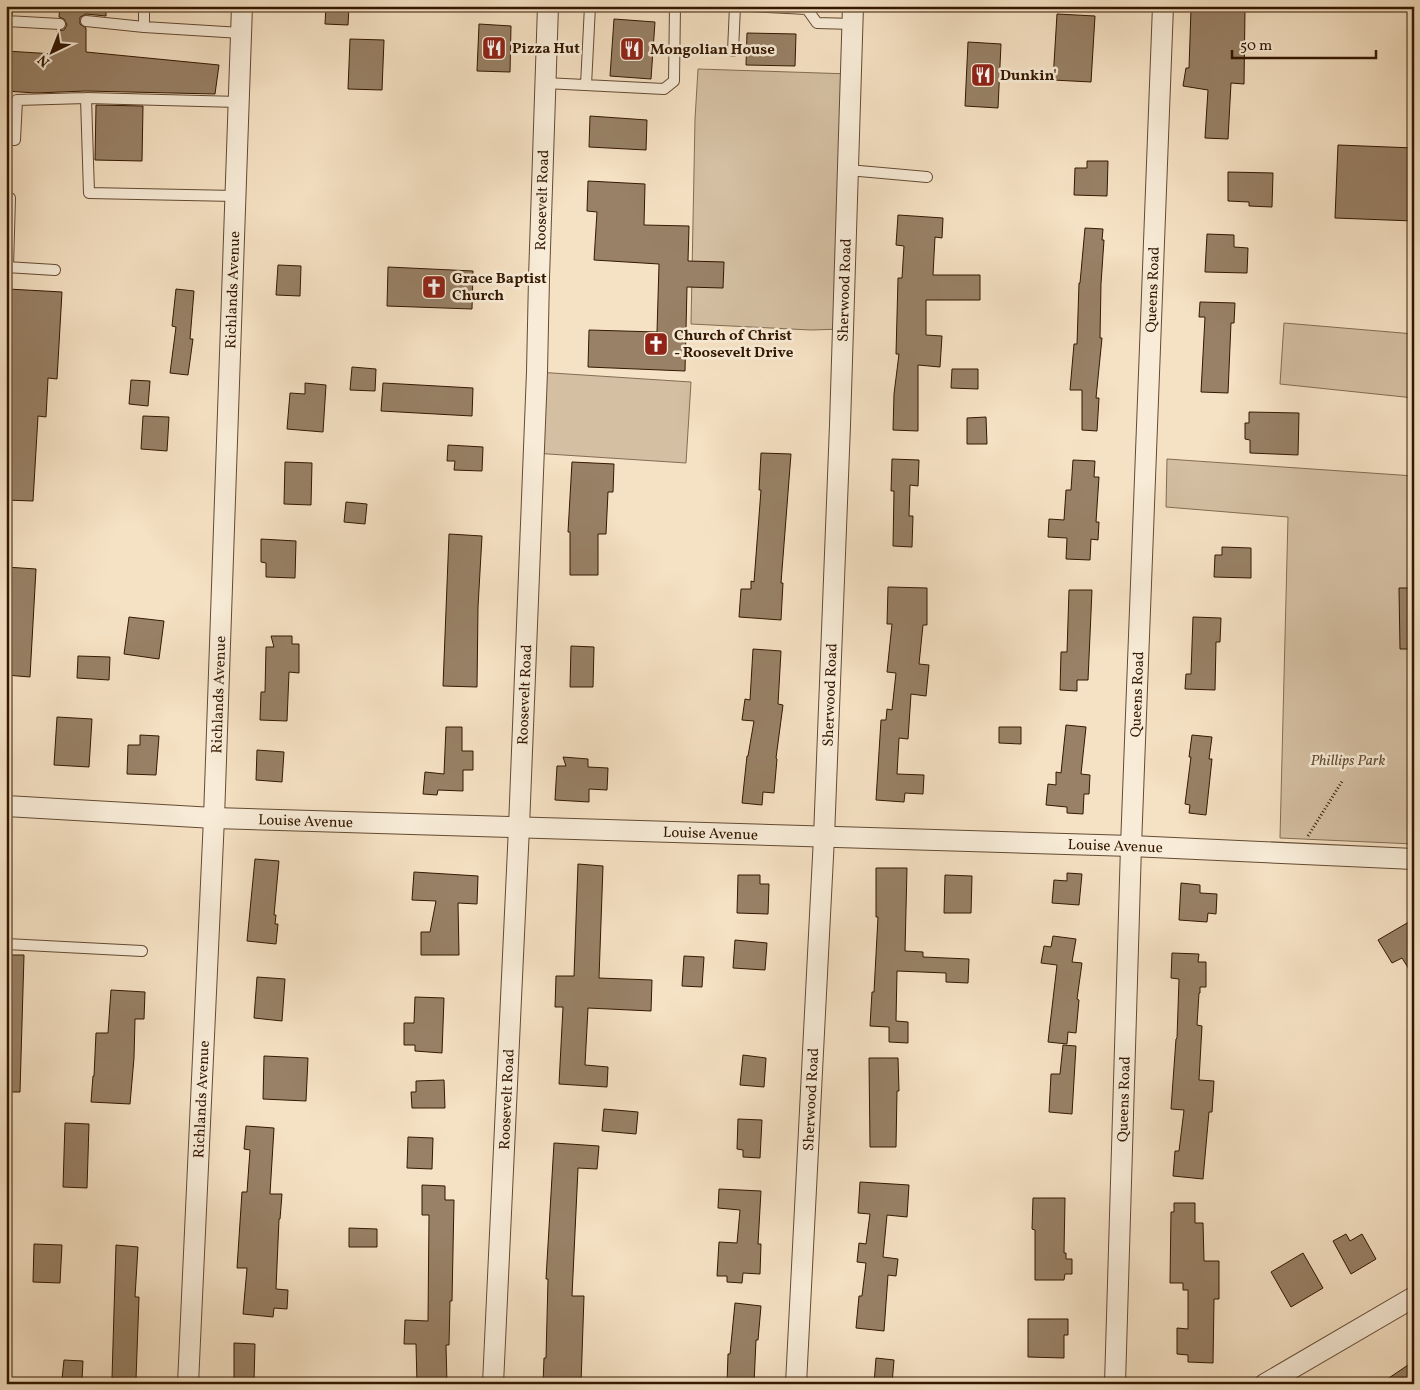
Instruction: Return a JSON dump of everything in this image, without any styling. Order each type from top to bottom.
[{"type":"street","name":"Richlands Avenue","points":[[188,1384],[214,818],[242,6]]},
{"type":"street","name":"Roosevelt Road","points":[[493,1384],[538,372],[539,278],[548,6]]},
{"type":"street","name":"Queens Road","points":[[1115,1384],[1131,846],[1164,6]]},
{"type":"street","name":"Sherwood Road","points":[[796,1384],[824,837],[853,15]]},
{"type":"street","name":"Louise Avenue","points":[[6,806],[214,818],[1131,846],[1414,859]]},
{"type":"street","points":[[1265,1384],[1414,1297]]},
{"type":"lane","points":[[7,6],[6,21],[60,24]]},
{"type":"lane","points":[[144,6],[144,27]]},
{"type":"lane","points":[[586,85],[590,6]]},
{"type":"lane","points":[[545,83],[664,90],[674,81],[676,6]]},
{"type":"lane","points":[[733,51],[735,6]]},
{"type":"lane","points":[[748,6],[807,9],[817,23],[853,15]]},
{"type":"lane","points":[[86,21],[144,27],[241,33]]},
{"type":"lane","points":[[86,98],[89,193],[235,196]]},
{"type":"lane","points":[[6,140],[15,140],[12,100],[86,98],[238,102]]},
{"type":"lane","points":[[848,170],[927,177]]},
{"type":"lane","points":[[6,198],[10,198],[7,267],[55,270]]},
{"type":"lane","points":[[6,944],[142,951]]},
{"type":"path","points":[[1297,854],[1343,780]]},
{"type":"green space","points":[[698,69],[851,74],[843,329],[811,330],[691,324],[695,119]]},
{"type":"green space","points":[[1284,323],[1414,334],[1414,398],[1280,384]]},
{"type":"green space","points":[[537,372],[691,382],[686,463],[533,453]]},
{"type":"green space","name":"Phillips Park","points":[[1167,459],[1414,476],[1414,844],[1280,838],[1288,517],[1166,507]]},
{"type":"building","points":[[60,6],[106,6],[106,16],[86,14],[80,17],[80,24],[86,28],[86,52],[219,65],[215,94],[86,91],[35,93],[6,91],[6,51],[54,54],[57,31],[64,30],[67,25],[64,19],[59,17]]},
{"type":"building","points":[[326,6],[349,6],[348,25],[325,24]]},
{"type":"building","points":[[1191,9],[1245,10],[1244,84],[1231,83],[1228,139],[1205,138],[1208,90],[1183,86],[1186,68],[1189,68]]},
{"type":"building","points":[[1057,14],[1095,16],[1091,82],[1053,80]]},
{"type":"building","name":"Mongolian House","points":[[614,19],[655,22],[651,79],[610,76]]},
{"type":"building","name":"Pizza Hut","points":[[479,24],[511,26],[510,72],[477,71]]},
{"type":"building","points":[[747,33],[796,34],[795,66],[746,65]]},
{"type":"building","points":[[350,39],[384,40],[382,90],[348,89]]},
{"type":"building","name":"Dunkin'","points":[[968,42],[1001,44],[998,108],[965,106]]},
{"type":"building","points":[[96,105],[143,106],[142,161],[95,160]]},
{"type":"building","points":[[590,116],[647,120],[646,150],[589,147]]},
{"type":"building","points":[[1338,145],[1414,148],[1414,221],[1335,218]]},
{"type":"building","points":[[1087,161],[1108,161],[1107,196],[1074,195],[1075,168],[1087,168]]},
{"type":"building","points":[[1228,172],[1273,173],[1272,207],[1249,206],[1249,202],[1228,201]]},
{"type":"building","points":[[588,181],[645,184],[644,225],[689,226],[688,261],[724,262],[723,288],[687,287],[685,371],[588,367],[589,330],[657,332],[659,264],[594,260],[597,212],[587,211]]},
{"type":"building","points":[[898,215],[943,218],[942,238],[935,237],[933,275],[980,275],[980,300],[926,300],[926,335],[942,336],[940,367],[918,365],[918,431],[893,430],[894,394],[899,354],[896,354],[898,278],[902,278],[904,246],[896,245]]},
{"type":"building","points":[[1085,228],[1103,229],[1102,240],[1104,240],[1101,284],[1100,338],[1102,338],[1096,398],[1099,398],[1097,431],[1082,430],[1082,390],[1070,390],[1074,344],[1077,344],[1079,283]]},
{"type":"building","points":[[1207,234],[1234,235],[1234,247],[1248,248],[1247,273],[1205,272]]},
{"type":"building","points":[[278,265],[301,266],[300,296],[276,295]]},
{"type":"building","points":[[388,267],[473,271],[472,309],[387,306]]},
{"type":"building","points":[[8,289],[62,292],[57,379],[48,378],[46,417],[38,416],[33,501],[6,500],[6,323]]},
{"type":"building","points":[[176,289],[194,291],[190,339],[193,339],[188,375],[170,373],[176,327],[172,326]]},
{"type":"building","points":[[1200,302],[1235,303],[1234,323],[1231,323],[1228,393],[1201,392],[1205,317],[1199,317]]},
{"type":"building","points":[[352,367],[376,369],[375,391],[350,390]]},
{"type":"building","points":[[952,369],[978,369],[978,389],[951,388]]},
{"type":"building","points":[[131,380],[150,381],[148,406],[129,404]]},
{"type":"building","points":[[305,383],[326,385],[323,432],[287,429],[290,393],[305,394]]},
{"type":"building","points":[[383,383],[473,388],[472,416],[381,411]]},
{"type":"building","points":[[1249,412],[1299,413],[1298,455],[1250,453],[1250,440],[1245,439],[1245,423],[1249,423]]},
{"type":"building","points":[[143,416],[169,417],[167,451],[141,449]]},
{"type":"building","points":[[986,417],[987,444],[967,444],[967,418]]},
{"type":"building","points":[[448,445],[483,447],[482,471],[454,470],[455,461],[447,461]]},
{"type":"building","points":[[761,453],[791,454],[781,583],[783,583],[781,620],[739,617],[741,589],[751,589],[751,581],[754,582],[761,490],[759,490]]},
{"type":"building","points":[[892,459],[919,460],[918,486],[910,485],[909,516],[913,516],[912,547],[893,546],[894,491],[891,491]]},
{"type":"building","points":[[1073,460],[1095,461],[1094,477],[1099,477],[1096,522],[1099,522],[1098,540],[1091,539],[1090,560],[1066,559],[1067,538],[1048,537],[1049,519],[1064,520],[1066,490],[1071,490]]},
{"type":"building","points":[[285,462],[312,463],[311,505],[284,504]]},
{"type":"building","points":[[572,462],[614,464],[613,492],[608,492],[606,534],[598,534],[598,575],[570,575],[570,532],[568,532]]},
{"type":"building","points":[[346,502],[367,504],[365,524],[344,522]]},
{"type":"building","points":[[449,534],[482,536],[478,607],[477,687],[443,686]]},
{"type":"building","points":[[261,539],[296,541],[295,578],[266,577],[266,563],[261,562]]},
{"type":"building","points":[[1222,547],[1251,548],[1251,578],[1214,577],[1215,555],[1222,555]]},
{"type":"building","points":[[6,567],[36,569],[30,677],[6,675]]},
{"type":"building","points":[[888,587],[927,588],[927,625],[923,625],[919,664],[929,665],[926,696],[911,694],[908,739],[899,738],[897,774],[924,775],[923,794],[905,793],[904,802],[876,800],[881,720],[886,720],[887,709],[892,710],[896,673],[887,672],[892,624],[887,624]]},
{"type":"building","points":[[1399,588],[1414,588],[1414,649],[1400,649]]},
{"type":"building","points":[[1069,590],[1092,590],[1088,680],[1077,680],[1077,691],[1060,690],[1061,652],[1067,652]]},
{"type":"building","points":[[129,617],[164,621],[159,659],[124,654]]},
{"type":"building","points":[[1193,617],[1221,618],[1220,642],[1216,642],[1215,690],[1185,689],[1186,674],[1191,674]]},
{"type":"building","points":[[271,636],[292,636],[292,644],[299,644],[299,673],[289,672],[287,721],[260,720],[261,692],[265,692],[266,647],[274,647]]},
{"type":"building","points":[[571,646],[594,647],[593,687],[570,687]]},
{"type":"building","points":[[753,649],[781,651],[778,704],[783,705],[776,758],[774,793],[763,792],[762,805],[742,803],[747,756],[754,721],[742,720],[745,699],[750,700]]},
{"type":"building","points":[[78,656],[110,657],[109,680],[77,678]]},
{"type":"building","points":[[57,717],[92,719],[89,767],[54,765]]},
{"type":"building","points":[[1066,725],[1086,727],[1081,774],[1090,775],[1089,794],[1084,794],[1083,814],[1067,813],[1067,807],[1046,805],[1048,784],[1056,785],[1056,772],[1061,773]]},
{"type":"building","points":[[446,727],[462,727],[462,751],[473,751],[473,770],[463,770],[463,791],[438,790],[437,795],[423,794],[425,772],[444,774]]},
{"type":"building","points":[[999,727],[1021,727],[1021,744],[999,743]]},
{"type":"building","points":[[140,735],[159,736],[156,775],[127,774],[128,745],[140,745]]},
{"type":"building","points":[[1192,735],[1212,737],[1209,759],[1212,759],[1206,815],[1189,813],[1190,805],[1185,804]]},
{"type":"building","points":[[257,750],[284,752],[282,782],[256,780]]},
{"type":"building","points":[[563,757],[588,759],[588,767],[608,768],[607,790],[589,789],[589,802],[555,800],[557,766],[566,766]]},
{"type":"building","points":[[255,859],[279,861],[274,915],[276,915],[275,924],[278,924],[276,944],[247,941]]},
{"type":"building","points":[[578,864],[603,866],[599,978],[652,980],[651,1011],[588,1008],[585,1065],[608,1067],[607,1087],[559,1084],[563,1007],[555,1007],[556,976],[574,976]]},
{"type":"building","points":[[876,868],[907,868],[905,951],[923,952],[923,957],[969,959],[968,983],[946,982],[946,973],[897,971],[896,1021],[908,1022],[908,1043],[889,1042],[889,1027],[870,1026],[872,992],[874,992],[878,917],[876,917]]},
{"type":"building","points":[[414,872],[478,876],[477,904],[458,903],[459,955],[421,955],[421,932],[430,932],[436,901],[412,900]]},
{"type":"building","points":[[1067,873],[1082,874],[1079,905],[1052,903],[1054,880],[1067,881]]},
{"type":"building","points":[[738,875],[760,875],[760,884],[769,884],[768,914],[737,913]]},
{"type":"building","points":[[945,875],[972,876],[971,913],[944,913]]},
{"type":"building","points":[[1181,883],[1200,885],[1200,893],[1217,894],[1216,914],[1208,913],[1207,922],[1179,920]]},
{"type":"building","points":[[1414,919],[1414,977],[1402,958],[1392,963],[1378,940]]},
{"type":"building","points":[[1053,936],[1076,939],[1072,962],[1082,963],[1077,999],[1079,1000],[1076,1033],[1068,1032],[1067,1044],[1048,1042],[1057,965],[1041,963],[1044,946],[1051,947]]},
{"type":"building","points":[[735,940],[767,943],[765,970],[733,968]]},
{"type":"building","points":[[1172,953],[1199,954],[1198,962],[1206,962],[1206,987],[1200,987],[1197,1025],[1202,1026],[1199,1080],[1214,1081],[1212,1112],[1209,1112],[1203,1179],[1173,1176],[1175,1151],[1179,1151],[1184,1110],[1171,1109],[1177,1038],[1179,979],[1171,978]]},
{"type":"building","points":[[6,955],[24,955],[20,1092],[6,1092]]},
{"type":"building","points":[[684,956],[704,957],[702,987],[682,986]]},
{"type":"building","points":[[257,977],[285,979],[282,1021],[254,1018]]},
{"type":"building","points":[[111,990],[145,992],[144,1019],[135,1019],[130,1104],[91,1102],[96,1033],[108,1033]]},
{"type":"building","points":[[415,997],[444,998],[442,1053],[415,1051],[415,1045],[404,1045],[404,1023],[414,1023]]},
{"type":"building","points":[[1063,1045],[1076,1046],[1072,1114],[1049,1112],[1051,1074],[1060,1074]]},
{"type":"building","points":[[743,1055],[766,1058],[764,1087],[740,1085]]},
{"type":"building","points":[[264,1056],[308,1058],[306,1101],[263,1099]]},
{"type":"building","points":[[869,1058],[898,1058],[899,1091],[897,1091],[896,1147],[870,1147]]},
{"type":"building","points":[[444,1080],[445,1108],[412,1108],[411,1092],[416,1092],[416,1081]]},
{"type":"building","points":[[604,1109],[638,1112],[636,1134],[602,1131]]},
{"type":"building","points":[[738,1119],[762,1120],[760,1158],[743,1157],[743,1150],[737,1149]]},
{"type":"building","points":[[65,1123],[89,1124],[87,1188],[63,1187]]},
{"type":"building","points":[[246,1126],[274,1128],[270,1194],[282,1194],[276,1289],[288,1290],[287,1309],[274,1308],[273,1317],[243,1314],[247,1268],[237,1268],[242,1192],[247,1192],[250,1150],[244,1149]]},
{"type":"building","points":[[408,1137],[433,1138],[432,1169],[407,1168]]},
{"type":"building","points":[[554,1143],[599,1146],[597,1169],[578,1168],[572,1296],[584,1296],[581,1384],[543,1384],[544,1358],[546,1358],[548,1279],[546,1279]]},
{"type":"building","points":[[860,1182],[909,1185],[907,1217],[887,1215],[883,1257],[898,1259],[896,1276],[888,1275],[884,1331],[856,1328],[859,1296],[862,1296],[866,1263],[857,1262],[859,1243],[866,1244],[870,1214],[858,1213]]},
{"type":"building","points":[[422,1185],[445,1186],[445,1200],[454,1200],[452,1301],[450,1301],[449,1345],[446,1345],[447,1384],[417,1384],[416,1344],[404,1344],[405,1320],[428,1321],[429,1215],[422,1215]]},
{"type":"building","points":[[719,1189],[761,1191],[758,1244],[761,1244],[760,1274],[743,1273],[742,1283],[727,1282],[727,1276],[717,1276],[719,1242],[737,1243],[740,1210],[718,1208]]},
{"type":"building","points":[[1033,1198],[1065,1198],[1064,1253],[1066,1253],[1066,1259],[1072,1259],[1072,1274],[1065,1274],[1064,1280],[1035,1280],[1035,1230],[1032,1229]]},
{"type":"building","points":[[1174,1203],[1195,1203],[1195,1223],[1203,1223],[1204,1261],[1219,1261],[1219,1299],[1214,1299],[1213,1363],[1188,1362],[1188,1355],[1177,1354],[1177,1328],[1188,1329],[1188,1290],[1183,1290],[1183,1283],[1170,1283],[1171,1212],[1174,1212]]},
{"type":"building","points":[[349,1228],[377,1229],[377,1247],[349,1247]]},
{"type":"building","points":[[1346,1234],[1350,1241],[1362,1234],[1376,1259],[1351,1274],[1333,1241]]},
{"type":"building","points":[[34,1244],[62,1245],[60,1283],[33,1282]]},
{"type":"building","points":[[116,1245],[138,1247],[135,1297],[139,1297],[136,1379],[112,1378]]},
{"type":"building","points":[[1303,1253],[1323,1288],[1291,1307],[1271,1272]]},
{"type":"building","points":[[735,1303],[761,1306],[758,1340],[756,1340],[754,1384],[727,1384],[728,1354],[730,1354]]},
{"type":"building","points":[[1028,1319],[1068,1319],[1068,1335],[1064,1335],[1064,1358],[1028,1357]]},
{"type":"building","points":[[234,1343],[255,1344],[254,1381],[234,1380]]},
{"type":"building","points":[[876,1358],[894,1360],[892,1384],[874,1384]]},
{"type":"building","points":[[64,1360],[83,1361],[82,1380],[62,1379]]},
{"type":"building","points":[[1414,1361],[1414,1384],[1380,1384]]},
{"type":"place","name":"Pizza Hut","points":[[494,48]]},
{"type":"place","name":"Mongolian House","points":[[632,49]]},
{"type":"place","name":"Dunkin'","points":[[983,75]]},
{"type":"place","name":"Grace Baptist Church","points":[[434,287]]},
{"type":"place","name":"Church of Christ - Roosevelt Drive","points":[[656,344]]}]
